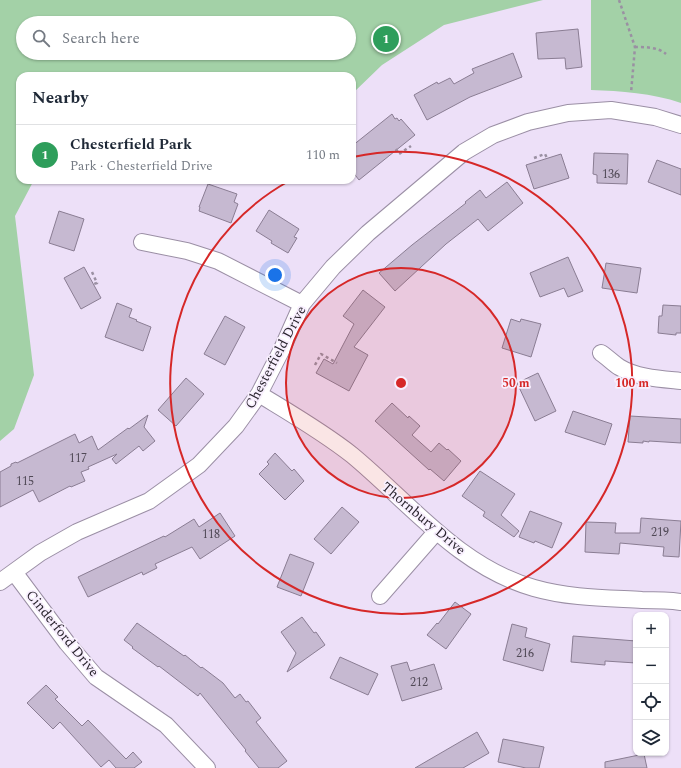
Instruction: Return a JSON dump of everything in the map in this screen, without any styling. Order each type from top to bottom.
[{"type":"street","name":"Chesterfield Drive","points":[[0,582],[40,553],[77,532],[150,501],[199,466],[236,426],[259,394],[282,349],[302,304],[333,266],[368,233],[464,152],[493,135],[528,122],[568,113],[611,110],[655,117],[681,125]]},
{"type":"street","points":[[142,242],[187,251],[218,261],[302,304]]},
{"type":"street","points":[[601,353],[619,367],[631,372],[647,377],[681,381]]},
{"type":"street","name":"Thornbury Drive","points":[[259,394],[322,433],[352,456],[436,532],[476,562],[503,578],[534,589],[581,597],[681,602]]},
{"type":"street","points":[[380,596],[436,532]]},
{"type":"street","name":"Cinderford Drive","points":[[14,572],[67,643],[96,677],[166,725],[207,768]]},
{"type":"path","points":[[619,0],[635,47],[631,93]]},
{"type":"path","points":[[635,47],[652,48],[663,51],[666,54]]},
{"type":"path","points":[[396,149],[399,154],[411,146]]},
{"type":"path","points":[[534,158],[545,154],[547,158]]},
{"type":"path","points":[[92,272],[97,283],[94,284]]},
{"type":"path","points":[[315,365],[321,354],[337,363]]},
{"type":"green space","points":[[0,0],[543,0],[444,25],[382,65],[356,90],[356,72],[16,72],[16,184],[32,184],[15,216],[34,375],[14,429],[0,441]]},
{"type":"green space","points":[[591,0],[681,0],[681,103],[648,95],[591,90]]},
{"type":"building","points":[[578,29],[582,67],[566,69],[565,58],[538,59],[536,33]]},
{"type":"building","points":[[513,53],[522,77],[470,97],[427,120],[414,95],[437,82],[438,84],[450,78],[454,84],[474,73],[472,69]]},
{"type":"building","points":[[392,114],[395,119],[397,118],[399,121],[401,119],[415,135],[359,180],[356,176],[356,143]]},
{"type":"building","points":[[594,153],[628,154],[627,184],[597,183],[597,175],[593,174]]},
{"type":"building","points":[[561,154],[569,178],[534,189],[526,165]]},
{"type":"building","points":[[657,160],[681,169],[681,195],[648,182]]},
{"type":"building","points":[[507,182],[523,203],[488,231],[478,219],[446,244],[395,291],[379,273],[480,190],[486,198]]},
{"type":"building","points":[[208,184],[237,194],[234,202],[238,204],[231,223],[199,211],[199,207]]},
{"type":"building","points":[[269,210],[299,229],[294,237],[297,238],[288,253],[271,243],[272,241],[256,231]]},
{"type":"building","points":[[59,211],[84,219],[74,251],[49,243]]},
{"type":"building","points":[[568,257],[583,291],[568,297],[564,288],[540,297],[530,273]]},
{"type":"building","points":[[606,263],[641,268],[637,293],[602,288]]},
{"type":"building","points":[[84,267],[101,298],[81,309],[64,278]]},
{"type":"building","points":[[363,290],[385,307],[354,347],[368,355],[349,391],[316,373],[324,359],[333,364],[354,324],[343,316]]},
{"type":"building","points":[[117,303],[132,309],[129,317],[151,327],[143,351],[105,337]]},
{"type":"building","points":[[663,305],[681,306],[681,333],[676,333],[676,335],[658,333],[659,316],[662,316]]},
{"type":"building","points":[[225,316],[245,327],[225,365],[204,354]]},
{"type":"building","points":[[511,319],[520,322],[521,319],[541,324],[531,357],[502,348]]},
{"type":"building","points":[[538,373],[556,411],[535,421],[517,383]]},
{"type":"building","points":[[186,378],[204,394],[176,426],[158,410]]},
{"type":"building","points":[[392,403],[408,418],[409,416],[420,426],[412,435],[431,452],[439,443],[461,461],[444,481],[430,469],[429,470],[375,421]]},
{"type":"building","points":[[573,411],[612,424],[605,445],[565,432]]},
{"type":"building","points":[[148,415],[144,427],[155,441],[143,451],[139,446],[116,464],[112,459],[117,454],[88,467],[89,469],[81,472],[85,481],[71,487],[70,486],[39,502],[33,490],[0,507],[0,472],[11,466],[11,464],[17,463],[75,434],[79,443],[92,436],[98,450]]},
{"type":"building","points":[[630,416],[681,419],[681,443],[649,441],[643,441],[643,443],[628,442]]},
{"type":"building","points":[[275,453],[292,471],[294,469],[304,481],[285,500],[259,474],[269,464],[267,462]]},
{"type":"building","points":[[480,471],[515,494],[501,515],[519,531],[514,537],[483,516],[485,512],[462,496]]},
{"type":"building","points":[[342,507],[359,522],[331,554],[314,539]]},
{"type":"building","points":[[530,511],[562,523],[552,548],[535,541],[534,543],[519,537]]},
{"type":"building","points":[[220,513],[235,536],[200,559],[192,547],[155,564],[157,568],[143,575],[142,572],[88,597],[78,577],[164,536],[165,537],[194,519],[199,527]]},
{"type":"building","points":[[641,518],[681,521],[679,557],[663,556],[664,547],[620,543],[619,554],[585,552],[586,522],[616,523],[615,533],[640,533]]},
{"type":"building","points":[[290,554],[314,563],[301,596],[277,587]]},
{"type":"building","points":[[455,602],[471,614],[446,649],[427,635],[437,623],[438,624]]},
{"type":"building","points":[[302,617],[314,633],[316,632],[325,645],[287,672],[296,653],[281,632]]},
{"type":"building","points":[[137,623],[184,656],[185,655],[223,683],[235,698],[240,694],[246,702],[248,701],[261,718],[256,722],[287,761],[278,768],[259,768],[200,693],[198,696],[159,666],[158,667],[132,648],[133,647],[124,640]]},
{"type":"building","points":[[512,624],[527,628],[525,637],[550,644],[543,671],[503,660]]},
{"type":"building","points":[[573,636],[633,641],[633,663],[605,661],[605,665],[571,662]]},
{"type":"building","points":[[340,657],[378,674],[368,695],[330,678]]},
{"type":"building","points":[[407,662],[410,671],[434,664],[442,689],[402,701],[391,666]]},
{"type":"building","points":[[46,685],[58,697],[55,699],[82,726],[88,720],[126,759],[133,752],[142,762],[134,768],[116,768],[109,760],[101,767],[60,722],[53,729],[27,703]]},
{"type":"building","points":[[477,732],[489,753],[463,768],[415,768]]},
{"type":"building","points":[[503,739],[544,747],[539,768],[526,768],[498,762]]},
{"type":"building","points":[[634,756],[644,756],[647,768],[605,768],[605,762]]},
{"type":"place","name":"Chesterfield Park","points":[[386,39]]}]
